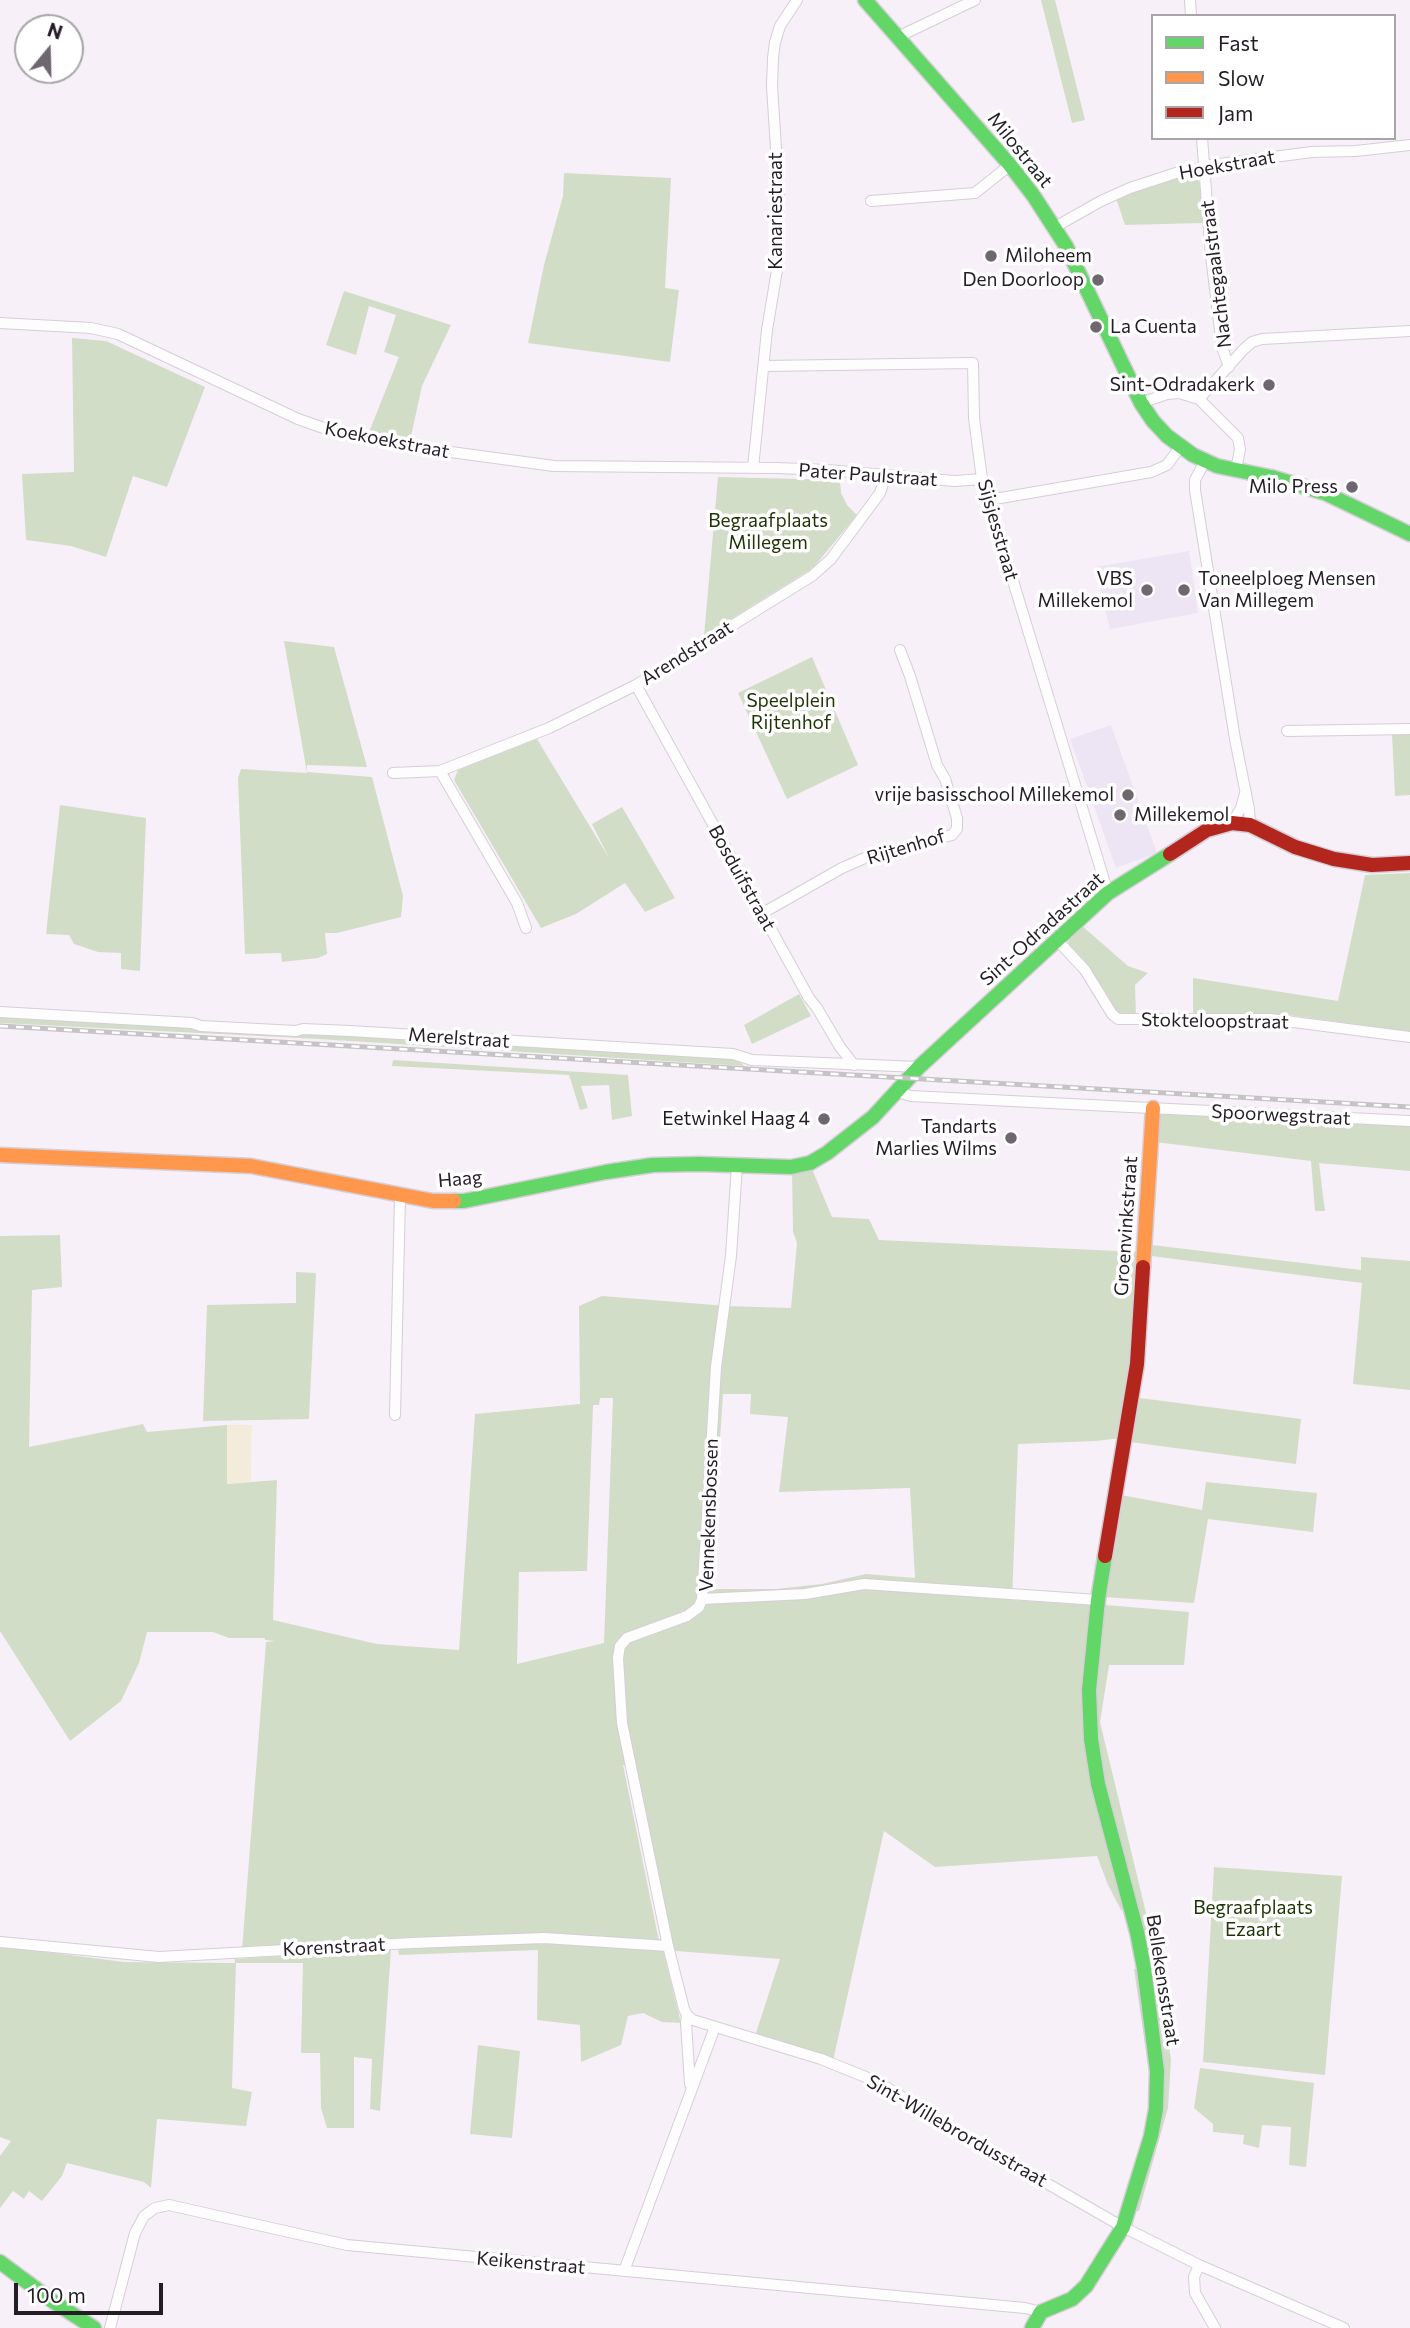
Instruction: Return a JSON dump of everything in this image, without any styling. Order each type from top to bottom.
[{"type":"street","name":"Kanariestraat","points":[[753,468],[778,264],[779,196],[772,86],[773,58],[780,26],[797,0]]},
{"type":"street","name":"Milostraat","points":[[865,0],[1010,165],[1055,227],[1153,421],[1180,447],[1205,461],[1325,494],[1410,534]]},
{"type":"street","points":[[898,38],[975,0]]},
{"type":"street","name":"Nachtegaalstraat","points":[[1202,140],[1211,256],[1222,347],[1229,367]]},
{"type":"street","name":"Hoekstraat","points":[[1055,227],[1130,188],[1204,166],[1312,152],[1356,151],[1410,145]]},
{"type":"street","points":[[871,201],[975,193],[1010,165]]},
{"type":"street","name":"Koekoekstraat","points":[[0,324],[91,328],[118,334],[298,419],[348,435],[554,466],[753,468]]},
{"type":"street","points":[[1199,399],[1252,342],[1262,339],[1410,331]]},
{"type":"street","name":"Sijsjesstraat","points":[[764,366],[973,363],[974,418],[982,479],[1108,893]]},
{"type":"street","points":[[1142,402],[1167,394],[1189,395],[1199,399],[1238,438],[1240,449],[1236,470]]},
{"type":"street","points":[[989,500],[1151,472],[1167,465],[1180,447]]},
{"type":"street","points":[[1205,461],[1195,480],[1195,490],[1250,825]]},
{"type":"street","name":"Pater Paulstraat","points":[[753,468],[955,481],[982,479]]},
{"type":"street","name":"Arendstraat","points":[[393,773],[440,771],[549,728],[636,685],[812,576],[831,559],[872,504],[880,493],[886,475]]},
{"type":"street","name":"Rijtenhof","points":[[761,914],[865,858],[951,835],[957,829],[953,805],[937,765],[900,650]]},
{"type":"street","name":"Bosduifstraat","points":[[636,685],[809,998],[854,1065]]},
{"type":"street","points":[[1287,731],[1410,729]]},
{"type":"street","points":[[440,771],[517,903],[526,928]]},
{"type":"street","points":[[1232,823],[1241,808],[1245,792]]},
{"type":"street","name":"Sint-Odradastraat","points":[[897,1092],[919,1067],[1108,893],[1207,830],[1232,823],[1250,825],[1295,847],[1334,859],[1372,865],[1410,863]]},
{"type":"street","name":"Stokteloopstraat","points":[[1057,940],[1085,970],[1112,1014],[1118,1019],[1270,1019],[1410,1037]]},
{"type":"street","name":"Merelstraat","points":[[0,1012],[192,1023],[201,1026],[350,1031],[733,1054],[752,1060],[919,1067]]},
{"type":"street","points":[[897,1092],[911,1096],[1153,1108]]},
{"type":"street","name":"Haag","points":[[0,1155],[251,1166],[400,1196],[433,1201],[464,1201],[653,1165],[791,1167],[810,1163],[873,1117],[897,1092]]},
{"type":"street","name":"Spoorwegstraat","points":[[1153,1108],[1410,1121]]},
{"type":"street","name":"Groenvinkstraat","points":[[1098,1600],[1137,1364],[1153,1108]]},
{"type":"street","name":"Vennekensbossen","points":[[737,1166],[731,1256],[713,1408],[702,1600],[805,1594],[864,1584],[1098,1600]]},
{"type":"street","points":[[395,1415],[400,1196]]},
{"type":"street","points":[[691,2090],[687,2015],[668,1946],[622,1723],[618,1658],[620,1646],[627,1638],[687,1616],[699,1607],[702,1600]]},
{"type":"street","name":"Bellekensstraat","points":[[1041,2312],[1072,2299],[1086,2286],[1123,2227],[1154,2125],[1157,2071],[1142,1956],[1098,1784],[1091,1739],[1089,1667],[1098,1600]]},
{"type":"street","name":"Korenstraat","points":[[0,1942],[159,1957],[544,1938],[668,1946]]},
{"type":"street","name":"Sint-Willebrordusstraat","points":[[687,2015],[693,2020],[821,2059],[878,2082],[973,2141],[1123,2227],[1199,2266],[1344,2328]]},
{"type":"street","points":[[624,2272],[715,2027]]},
{"type":"street","name":"Keikenstraat","points":[[110,2328],[135,2233],[144,2216],[155,2208],[170,2205],[347,2245],[1025,2308],[1041,2312]]},
{"type":"street","points":[[0,2262],[94,2328]]},
{"type":"street","points":[[1199,2266],[1194,2277],[1195,2293],[1215,2328]]},
{"type":"street","points":[[1032,2328],[1041,2312]]},
{"type":"shaded area","name":"VBS Millekemol","points":[[1189,551],[1198,613],[1110,629],[1095,567]]},
{"type":"shaded area","name":"Millekemol","points":[[1111,725],[1157,853],[1116,868],[1070,739]]},
{"type":"green space","points":[[1041,0],[1055,0],[1085,120],[1072,123]]},
{"type":"green space","points":[[564,173],[671,178],[665,288],[679,290],[670,362],[528,343],[544,265],[563,196]]},
{"type":"green space","points":[[1192,175],[1202,184],[1203,223],[1125,225],[1116,198],[1179,176]]},
{"type":"green space","points":[[344,291],[451,325],[422,386],[410,441],[369,432],[399,357],[384,352],[396,315],[369,306],[356,355],[326,345]]},
{"type":"green space","points":[[72,338],[106,341],[205,387],[167,487],[133,476],[106,557],[71,546],[26,540],[22,474],[74,472]]},
{"type":"green space","name":"Begraafplaats Millegem","points":[[718,477],[840,480],[841,493],[847,505],[857,515],[813,568],[704,636]]},
{"type":"green space","points":[[284,641],[334,647],[367,767],[307,765],[307,772],[372,777],[403,896],[401,917],[337,933],[325,933],[327,954],[318,958],[282,962],[281,953],[245,954],[238,778],[241,769],[307,773]]},
{"type":"green space","name":"Speelplein Rijtenhof","points":[[812,657],[858,765],[787,799],[738,693]]},
{"type":"green space","points":[[1392,734],[1410,734],[1410,795],[1395,796]]},
{"type":"green space","points":[[537,739],[609,858],[592,824],[622,807],[675,898],[645,912],[625,883],[576,914],[541,928],[454,780],[458,770]]},
{"type":"green space","points":[[60,805],[146,818],[140,971],[121,969],[121,953],[98,952],[74,944],[69,935],[46,934]]},
{"type":"green space","points":[[1410,873],[1410,1032],[1281,1014],[1193,1015],[1193,978],[1338,1001],[1365,875]]},
{"type":"green space","points":[[1081,925],[1128,966],[1148,973],[1135,985],[1136,1015],[1121,1015],[1116,1011],[1071,950],[1068,944],[1070,935]]},
{"type":"green space","points":[[799,994],[811,1016],[752,1044],[744,1025]]},
{"type":"green space","points":[[0,1017],[726,1057],[738,1060],[744,1066],[319,1039],[0,1023]]},
{"type":"green space","points":[[393,1060],[628,1075],[632,1116],[612,1120],[609,1085],[581,1086],[588,1108],[580,1110],[569,1075],[392,1066]]},
{"type":"green space","points":[[1167,1112],[1410,1125],[1410,1171],[1319,1163],[1325,1211],[1315,1211],[1311,1161],[1155,1142],[1161,1115]]},
{"type":"green space","points":[[812,1169],[832,1217],[869,1219],[879,1240],[1139,1252],[1121,1438],[1018,1444],[1012,1600],[1091,1605],[1084,1659],[1098,1663],[1106,1605],[1189,1612],[1184,1665],[1109,1665],[1100,1722],[1154,1946],[1171,2060],[1168,2108],[1139,2211],[1133,2210],[1151,2103],[1134,1969],[1139,1969],[1125,1909],[1121,1910],[1097,1856],[935,1867],[884,1831],[833,2061],[755,2036],[780,1959],[663,1950],[681,2023],[662,2022],[643,2013],[628,2016],[621,2045],[581,2062],[580,2025],[537,2020],[538,1950],[399,1955],[398,1948],[539,1942],[672,1945],[632,1763],[623,1765],[659,1941],[554,1934],[380,1940],[242,1950],[266,1642],[275,1641],[265,1638],[229,1638],[213,1632],[147,1632],[139,1663],[121,1701],[70,1741],[0,1631],[0,1236],[60,1235],[62,1287],[32,1290],[29,1447],[143,1424],[147,1432],[227,1425],[227,1484],[277,1480],[273,1620],[377,1644],[459,1650],[475,1414],[580,1404],[579,1306],[602,1296],[791,1308],[797,1243],[793,1232],[792,1172]],"holes":[[[723,1394],[751,1394],[750,1414],[788,1417],[779,1492],[910,1488],[915,1578],[866,1574],[822,1584],[776,1589],[710,1589]],[[600,1398],[613,1398],[604,1643],[517,1664],[519,1572],[587,1571],[593,1405],[599,1405]]]},
{"type":"green space","points":[[1152,1245],[1361,1270],[1361,1257],[1410,1261],[1410,1390],[1353,1384],[1362,1283],[1151,1256]]},
{"type":"green space","points":[[296,1272],[316,1273],[309,1419],[203,1421],[207,1305],[296,1303]]},
{"type":"green space","points":[[1140,1398],[1301,1419],[1296,1464],[1130,1442]]},
{"type":"green space","points":[[1206,1482],[1317,1493],[1313,1532],[1208,1519],[1194,1603],[1104,1597],[1121,1495],[1202,1510]]},
{"type":"green space","name":"Begraafplaats Ezaart","points":[[1214,1867],[1342,1876],[1325,2075],[1203,2062]]},
{"type":"green space","points":[[0,1946],[124,1962],[235,1963],[235,1959],[391,1949],[380,2111],[370,2109],[372,2059],[354,2057],[354,2128],[327,2128],[321,2108],[320,2053],[301,2053],[303,1963],[236,1963],[232,2088],[252,2092],[246,2126],[157,2119],[151,2188],[144,2182],[67,2163],[62,2176],[42,2201],[29,2191],[24,2199],[13,2191],[0,2208],[0,2156],[11,2141],[0,2137]]},
{"type":"green space","points":[[478,2045],[520,2051],[512,2138],[470,2134]]},
{"type":"green space","points":[[1200,2068],[1314,2083],[1306,2167],[1289,2165],[1291,2127],[1262,2125],[1259,2148],[1243,2144],[1244,2135],[1213,2132],[1213,2124],[1194,2108]]},
{"type":"sand","points":[[227,1425],[252,1425],[251,1481],[227,1484]]},
{"type":"railway","points":[[0,1026],[1410,1107]]},
{"type":"traffic: fast","points":[[865,0],[1010,165],[1033,195],[1066,246],[1141,403],[1167,436],[1193,455],[1217,466],[1271,477],[1325,493],[1410,534]]},
{"type":"traffic: fast","points":[[454,1201],[653,1165],[791,1167],[810,1163],[873,1117],[919,1067],[1108,893],[1170,854]]},
{"type":"traffic: fast","points":[[1032,2328],[1041,2312],[1072,2299],[1086,2286],[1123,2227],[1151,2136],[1156,2109],[1157,2071],[1144,1968],[1098,1784],[1091,1739],[1089,1690],[1105,1556]]},
{"type":"traffic: fast","points":[[0,2262],[94,2328]]},
{"type":"traffic: slow","points":[[1143,1267],[1153,1108]]},
{"type":"traffic: slow","points":[[0,1155],[251,1166],[433,1201],[454,1201]]},
{"type":"traffic: jam","points":[[1170,854],[1207,830],[1232,823],[1250,825],[1295,847],[1334,859],[1372,865],[1410,863]]},
{"type":"traffic: jam","points":[[1105,1556],[1137,1364],[1143,1267]]},
{"type":"place","name":"Miloheem","points":[[991,256]]},
{"type":"place","name":"Den Doorloop","points":[[1098,280]]},
{"type":"place","name":"La Cuenta","points":[[1096,327]]},
{"type":"place","name":"Sint-Odradakerk","points":[[1269,385]]},
{"type":"place","name":"Milo Press","points":[[1352,487]]},
{"type":"place","name":"VBS Millekemol","points":[[1147,590]]},
{"type":"place","name":"Toneelploeg Mensen Van Millegem","points":[[1184,590]]},
{"type":"place","name":"vrije basisschool Millekemol","points":[[1128,795]]},
{"type":"place","name":"Millekemol","points":[[1120,815]]},
{"type":"place","name":"Eetwinkel Haag 4","points":[[824,1119]]},
{"type":"place","name":"Tandarts Marlies Wilms","points":[[1011,1138]]}]
